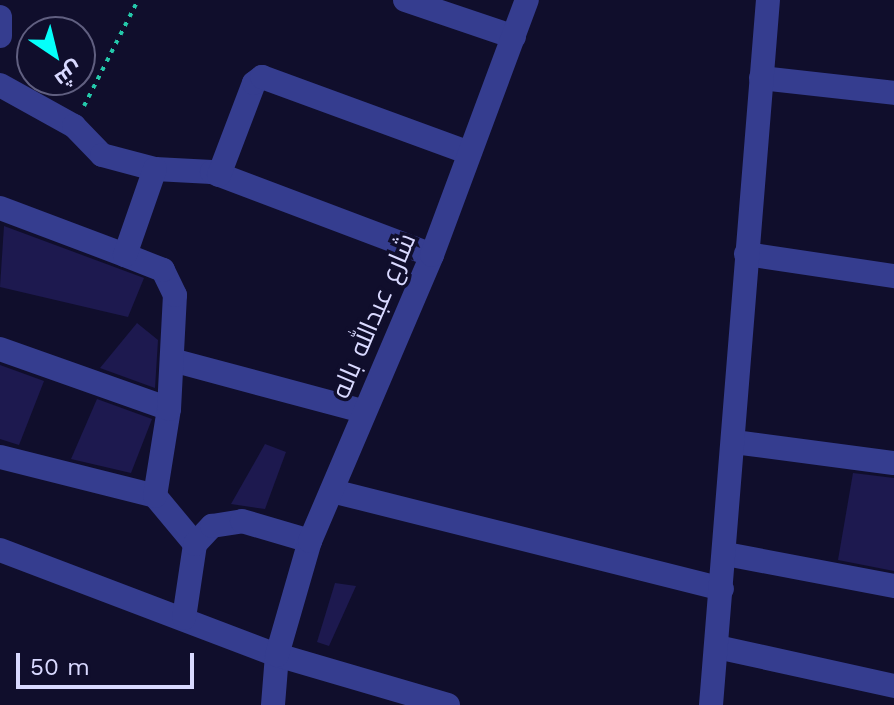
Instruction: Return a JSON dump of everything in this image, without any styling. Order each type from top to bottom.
[{"type":"street","points":[[405,0],[514,37]]},
{"type":"street","name":"شارع عبدالله باله","points":[[273,705],[277,655],[310,541],[362,411],[432,255],[527,0]]},
{"type":"street","points":[[711,705],[726,554],[746,254],[768,0]]},
{"type":"street","points":[[0,17],[0,36]]},
{"type":"street","points":[[219,175],[254,83],[262,77],[470,153]]},
{"type":"street","points":[[761,78],[894,93]]},
{"type":"street","points":[[0,85],[74,126],[102,155],[155,169],[200,169],[432,255]]},
{"type":"street","points":[[125,255],[155,169]]},
{"type":"street","points":[[0,208],[163,270],[173,284],[169,409],[155,496]]},
{"type":"street","points":[[746,254],[894,276]]},
{"type":"street","points":[[0,349],[169,409]]},
{"type":"street","points":[[172,360],[362,411]]},
{"type":"street","points":[[734,442],[894,463]]},
{"type":"street","points":[[0,457],[155,496],[195,544]]},
{"type":"street","points":[[332,491],[722,589]]},
{"type":"street","points":[[184,618],[195,544],[212,526],[242,521],[310,541]]},
{"type":"street","points":[[0,550],[246,639],[277,655],[448,705]]},
{"type":"street","points":[[726,554],[894,586]]},
{"type":"street","points":[[717,647],[894,686]]},
{"type":"path","points":[[74,126],[138,0]]},
{"type":"building","points":[[4,226],[144,278],[128,317],[0,287]]},
{"type":"building","points":[[137,323],[158,340],[155,388],[100,368]]},
{"type":"building","points":[[0,365],[44,381],[19,445],[0,439]]},
{"type":"building","points":[[97,399],[152,419],[131,473],[71,459]]},
{"type":"building","points":[[265,444],[286,452],[265,509],[231,504]]},
{"type":"building","points":[[853,473],[894,478],[894,571],[838,560]]},
{"type":"building","points":[[335,583],[356,586],[329,646],[317,642]]}]
